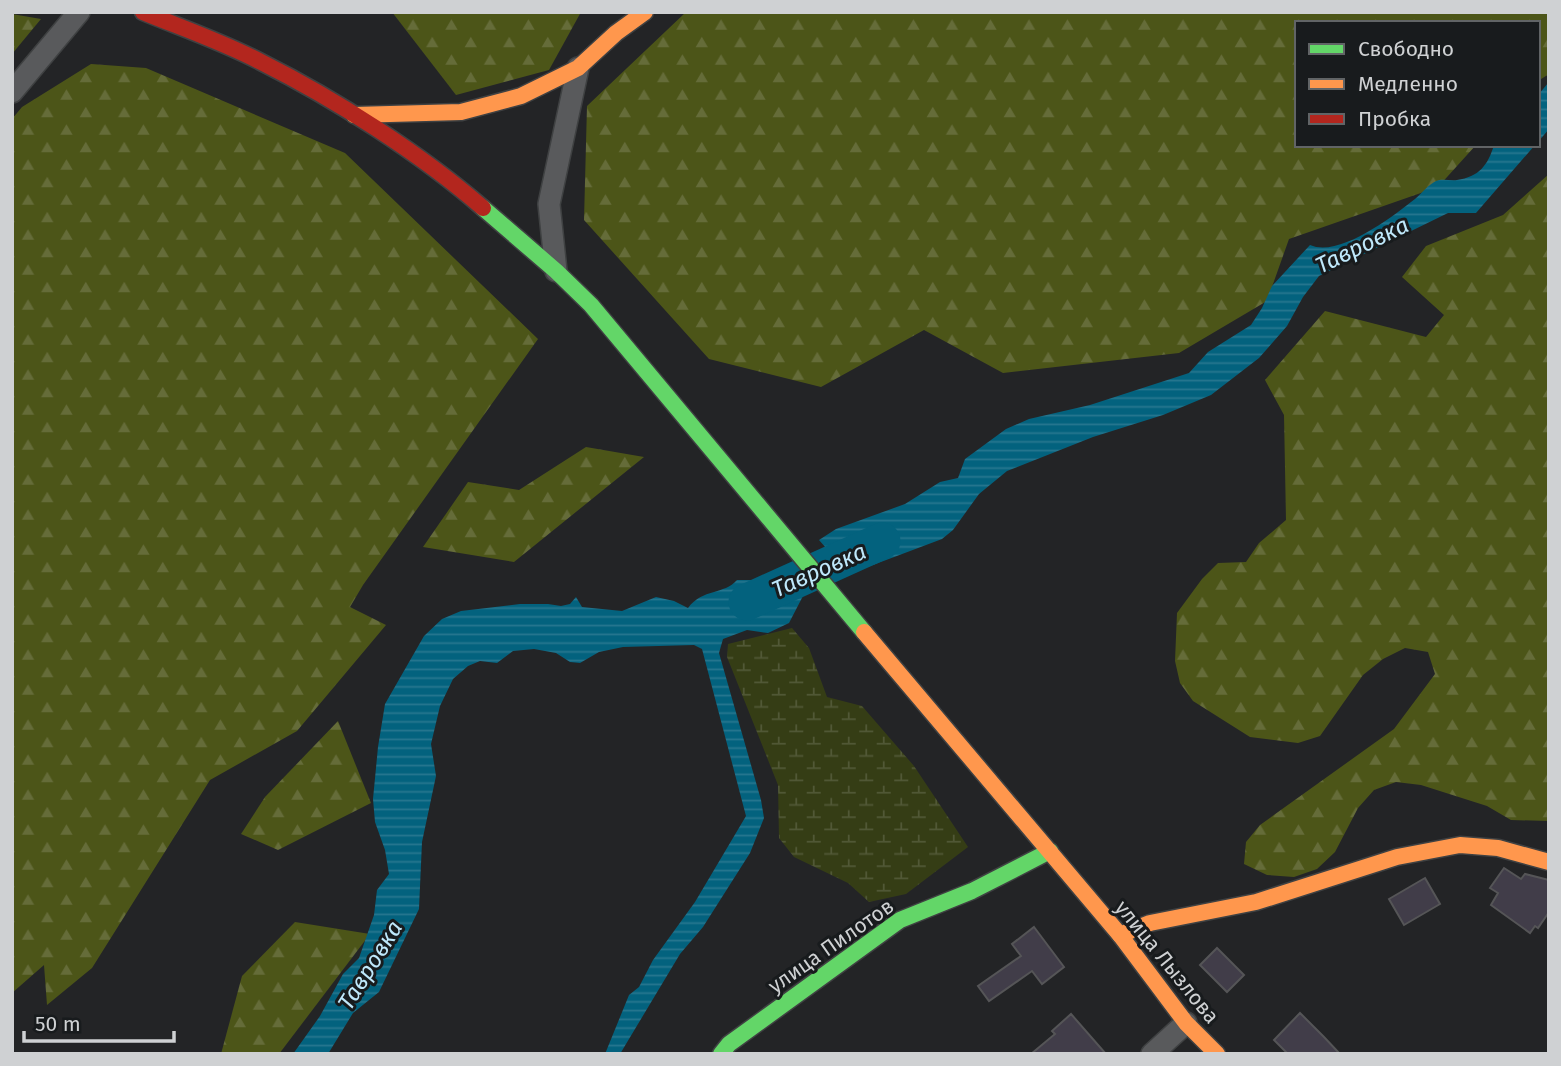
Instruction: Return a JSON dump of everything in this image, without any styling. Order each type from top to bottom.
[{"type":"street","points":[[12,92],[79,12]]},
{"type":"street","name":"улица Лызлова","points":[[143,12],[260,61],[354,115],[457,185],[556,271],[590,305],[1120,935],[1186,1023],[1217,1054]]},
{"type":"street","points":[[354,115],[461,112],[521,96],[579,68],[616,33],[645,12]]},
{"type":"street","points":[[556,271],[549,204],[579,68]]},
{"type":"street","points":[[1120,935],[1150,923],[1256,902],[1397,857],[1460,845],[1497,848],[1549,862]]},
{"type":"street","name":"улица Пилотов","points":[[721,1054],[729,1044],[900,920],[972,891],[1049,851]]},
{"type":"street","points":[[1152,1054],[1186,1023]]},
{"type":"green space","points":[[392,12],[581,12],[549,70],[456,95]]},
{"type":"green space","points":[[686,12],[1549,12],[1549,74],[1540,80],[1540,21],[1295,21],[1295,147],[1474,147],[1438,187],[1289,239],[1267,301],[1179,353],[1003,373],[924,330],[821,387],[709,359],[584,220],[587,106]]},
{"type":"green space","points":[[12,14],[41,19],[12,54]]},
{"type":"green space","points":[[91,64],[146,68],[345,153],[538,339],[350,607],[386,625],[297,731],[210,780],[92,968],[47,1005],[44,965],[12,993],[12,119],[22,107]]},
{"type":"green space","points":[[1549,174],[1549,821],[1511,820],[1487,806],[1421,785],[1396,782],[1374,790],[1358,808],[1335,852],[1317,869],[1294,877],[1267,875],[1244,864],[1246,842],[1260,825],[1394,729],[1435,674],[1428,652],[1405,648],[1383,659],[1363,675],[1320,736],[1298,743],[1250,737],[1193,701],[1180,683],[1175,661],[1177,613],[1202,579],[1218,563],[1246,562],[1259,543],[1286,520],[1284,415],[1265,380],[1325,311],[1426,337],[1444,315],[1402,277],[1426,246],[1503,215]]},
{"type":"green space","points":[[586,447],[644,457],[514,562],[423,547],[468,482],[519,490]]},
{"type":"green space","points":[[792,628],[809,648],[827,697],[862,706],[914,766],[968,847],[906,894],[869,902],[848,883],[794,857],[779,838],[778,785],[727,657],[728,644]]},
{"type":"green space","points":[[338,721],[371,803],[278,850],[241,834],[265,797]]},
{"type":"green space","points":[[295,922],[370,934],[279,1054],[221,1054],[242,976]]},
{"type":"water","points":[[1549,82],[1549,129],[1540,140],[1540,93]]},
{"type":"water","points":[[1493,147],[1533,147],[1476,213],[1448,213],[1319,276],[1303,297],[1287,326],[1259,358],[1211,395],[1007,471],[979,494],[953,530],[942,539],[849,574],[819,540],[836,529],[905,504],[940,482],[958,478],[965,459],[1006,429],[1029,419],[1090,405],[1189,373],[1208,352],[1251,325],[1272,286],[1310,245],[1335,246],[1365,234],[1393,216],[1436,181],[1471,176],[1482,169]]},
{"type":"water","points":[[780,569],[803,596],[789,623],[768,633],[747,630],[723,639],[719,653],[764,818],[750,853],[703,927],[680,954],[620,1054],[605,1054],[629,995],[639,987],[653,960],[695,902],[746,816],[702,649],[694,645],[623,647],[599,652],[580,663],[570,662],[556,653],[534,649],[513,651],[497,663],[480,661],[468,666],[453,679],[440,706],[431,744],[436,776],[422,842],[419,909],[379,992],[353,1013],[328,1054],[293,1054],[320,1016],[343,974],[359,958],[374,915],[377,890],[389,874],[385,850],[375,822],[373,799],[378,747],[385,704],[424,636],[442,619],[461,611],[520,604],[561,606],[570,604],[576,597],[582,607],[622,611],[656,597],[688,608],[700,597],[726,588],[737,580],[755,580]]},
{"type":"building","points":[[1504,868],[1521,879],[1525,874],[1549,880],[1549,912],[1538,928],[1535,926],[1530,933],[1491,905],[1498,893],[1490,888]]},
{"type":"building","points":[[1425,878],[1440,904],[1404,925],[1389,899]]},
{"type":"building","points":[[1034,927],[1064,967],[1042,984],[1032,971],[989,1001],[978,986],[1021,956],[1012,944]]},
{"type":"building","points":[[1217,948],[1244,975],[1227,992],[1200,965]]},
{"type":"building","points":[[1300,1013],[1340,1054],[1288,1054],[1274,1040]]},
{"type":"building","points":[[1071,1014],[1106,1054],[1031,1054],[1055,1034],[1052,1031]]},
{"type":"waterway","name":"Тавровка","points":[[747,602],[882,541]]},
{"type":"traffic: fast","points":[[483,208],[591,305],[864,632]]},
{"type":"traffic: fast","points":[[721,1054],[729,1044],[900,920],[972,891],[1050,851]]},
{"type":"traffic: slow","points":[[354,115],[461,112],[521,96],[578,68],[616,33],[645,12]]},
{"type":"traffic: slow","points":[[864,632],[1120,935],[1186,1023],[1217,1054]]},
{"type":"traffic: slow","points":[[1120,935],[1150,923],[1256,902],[1397,857],[1460,845],[1498,848],[1549,862]]},
{"type":"traffic: jam","points":[[143,12],[232,48],[318,93],[405,148],[483,208]]}]
